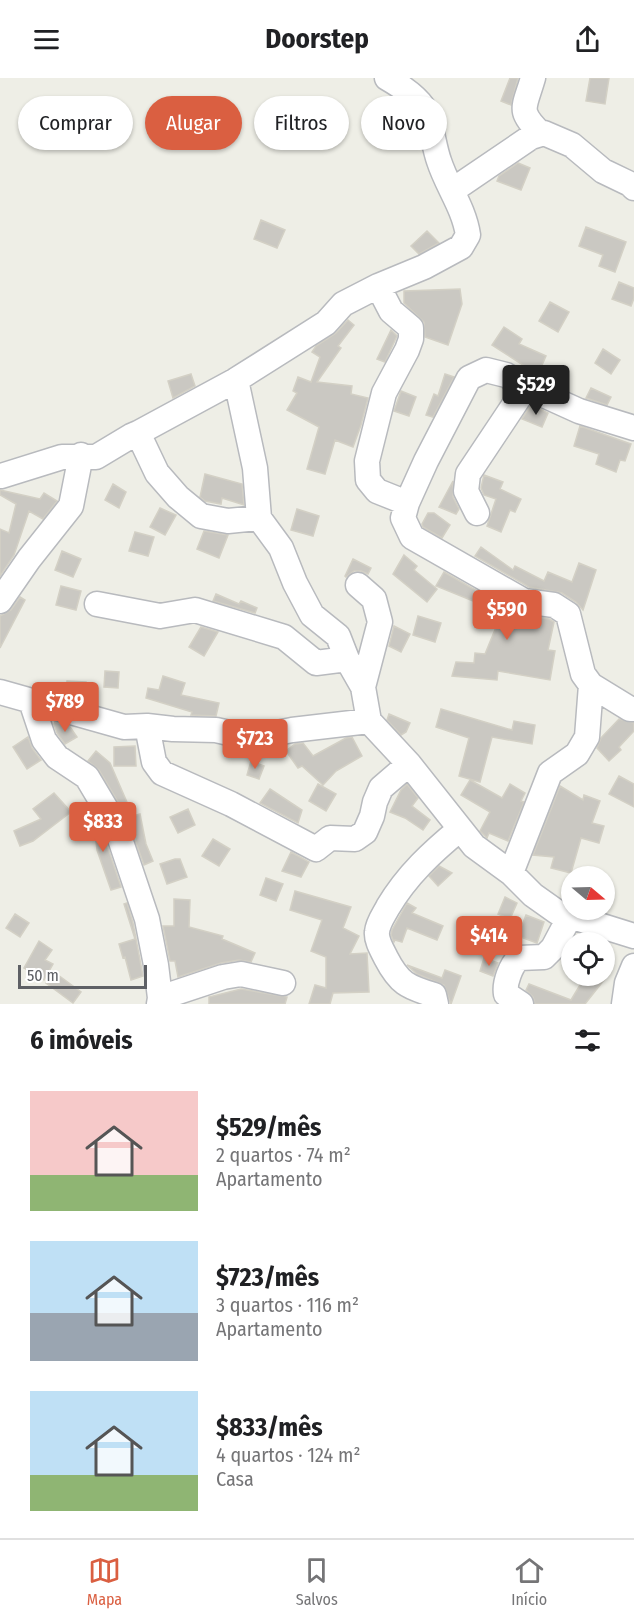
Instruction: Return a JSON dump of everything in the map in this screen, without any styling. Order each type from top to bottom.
[{"type":"street","points":[[1,476],[62,457],[96,457],[236,380],[326,323],[343,304],[378,286],[424,267],[461,247],[468,235],[466,224],[453,190],[439,163],[430,126],[422,107],[402,87],[387,78]]},
{"type":"street","points":[[533,78],[524,111],[526,119],[541,134]]},
{"type":"street","points":[[453,190],[531,137],[544,133],[572,145],[603,171],[634,188]]},
{"type":"street","points":[[378,286],[391,311],[411,327],[411,339],[384,393],[367,460],[368,480],[377,491],[407,504]]},
{"type":"street","points":[[634,428],[579,411],[526,387],[506,375],[486,370],[469,378],[426,461],[403,518],[412,537],[524,601],[554,605],[568,614],[583,674],[591,685],[630,709],[634,709]]},
{"type":"street","points":[[236,380],[255,468],[259,518],[281,548],[312,615],[338,636],[347,659],[363,687],[369,721],[409,764],[474,846],[511,873],[533,895],[561,913]]},
{"type":"street","points":[[477,513],[466,491],[468,474],[526,387]]},
{"type":"street","points":[[138,434],[157,473],[178,497],[201,516],[228,521],[259,518]]},
{"type":"street","points":[[0,602],[29,559],[71,506],[81,456]]},
{"type":"street","points":[[358,585],[374,599],[380,622],[363,687]]},
{"type":"street","points":[[97,604],[160,616],[195,610],[284,637],[316,663],[347,659]]},
{"type":"street","points":[[511,873],[550,773],[577,754],[587,737],[591,685]]},
{"type":"street","points":[[0,692],[124,727],[216,730],[251,738],[292,730],[369,721]]},
{"type":"street","points":[[31,701],[44,740],[57,757],[87,777],[115,824],[147,919],[160,1001],[223,977],[241,974],[283,983]]},
{"type":"street","points":[[147,726],[154,762],[162,773],[231,804],[316,849],[330,838],[355,839],[365,832],[381,788],[409,764]]},
{"type":"street","points":[[436,1004],[434,995],[410,987],[395,976],[381,949],[377,934],[379,922],[400,887],[427,857],[460,829]]},
{"type":"street","points":[[521,1004],[506,994],[505,989],[513,963],[519,958],[544,957],[553,948],[567,920]]},
{"type":"street","points":[[585,920],[634,936]]},
{"type":"street","points":[[624,1004],[627,983],[634,966]]},
{"type":"building","points":[[510,78],[518,78],[511,105],[501,101]]},
{"type":"building","points":[[590,78],[609,78],[605,104],[586,101]]},
{"type":"building","points":[[518,163],[530,168],[521,190],[497,181],[499,176]]},
{"type":"building","points":[[261,220],[285,230],[277,248],[254,239]]},
{"type":"building","points":[[586,227],[626,242],[615,272],[599,266],[603,255],[579,246]]},
{"type":"building","points":[[427,231],[439,243],[419,254],[411,246]]},
{"type":"building","points":[[619,282],[634,288],[631,306],[612,299]]},
{"type":"building","points":[[460,289],[462,304],[448,345],[425,337],[424,322],[404,303],[404,291]]},
{"type":"building","points":[[550,302],[569,312],[558,332],[539,321]]},
{"type":"building","points":[[348,320],[354,325],[338,346],[341,348],[317,382],[352,386],[351,394],[368,398],[353,447],[335,440],[325,474],[307,469],[319,427],[287,410],[297,393],[293,391],[298,377],[311,382],[320,357],[312,352],[316,346],[336,333]]},
{"type":"building","points":[[504,327],[522,339],[519,344],[546,356],[539,372],[523,365],[492,345]]},
{"type":"building","points":[[391,330],[397,336],[385,362],[377,359]]},
{"type":"building","points":[[603,349],[620,360],[611,374],[595,363]]},
{"type":"building","points":[[550,367],[565,374],[560,387],[545,380]]},
{"type":"building","points":[[191,374],[195,386],[173,398],[168,381]]},
{"type":"building","points":[[445,374],[454,377],[433,417],[426,415],[434,394],[438,396]]},
{"type":"building","points":[[591,388],[611,397],[607,405],[586,398]]},
{"type":"building","points":[[401,391],[416,397],[409,416],[394,411]]},
{"type":"building","points":[[531,405],[548,413],[542,427],[522,419]]},
{"type":"building","points":[[580,426],[631,444],[625,461],[620,460],[616,472],[596,464],[599,454],[574,446]]},
{"type":"building","points":[[205,474],[242,484],[244,505],[222,498],[221,504],[205,501],[200,497]]},
{"type":"building","points":[[484,475],[503,482],[500,489],[521,499],[515,512],[510,510],[501,532],[487,526],[496,499],[484,495],[481,488]]},
{"type":"building","points":[[453,481],[453,497],[459,509],[456,514],[439,507]]},
{"type":"building","points":[[113,484],[126,492],[119,508],[105,500]]},
{"type":"building","points":[[0,490],[40,499],[44,493],[57,501],[43,519],[29,511],[14,555],[0,576],[0,529],[9,533],[16,504],[0,495]]},
{"type":"building","points":[[160,508],[176,515],[165,535],[150,527]]},
{"type":"building","points":[[297,509],[319,516],[313,536],[291,530]]},
{"type":"building","points":[[428,513],[434,513],[450,525],[442,538],[423,527],[422,524]]},
{"type":"building","points":[[204,531],[228,535],[219,558],[197,549]]},
{"type":"building","points":[[135,532],[154,537],[148,556],[129,551]]},
{"type":"building","points":[[481,547],[513,570],[515,566],[544,581],[548,572],[572,582],[579,563],[596,570],[583,610],[576,602],[562,593],[529,587],[475,556]]},
{"type":"building","points":[[62,551],[81,559],[73,577],[55,570]]},
{"type":"building","points":[[404,555],[417,566],[414,570],[437,589],[427,602],[393,574]]},
{"type":"building","points":[[353,559],[371,568],[368,574],[354,571],[345,576]]},
{"type":"building","points":[[444,572],[517,614],[549,619],[554,622],[548,650],[555,651],[550,680],[498,671],[497,680],[452,676],[456,662],[474,663],[475,653],[485,654],[501,615],[436,586]]},
{"type":"building","points":[[61,586],[81,591],[76,610],[56,605]]},
{"type":"building","points":[[216,594],[239,604],[241,601],[257,608],[255,613],[213,601]]},
{"type":"building","points":[[20,597],[25,600],[0,648],[0,616],[11,610]]},
{"type":"building","points":[[418,616],[441,623],[435,642],[413,635]]},
{"type":"building","points":[[394,626],[410,634],[401,652],[389,646]]},
{"type":"building","points":[[201,627],[218,632],[204,656],[189,647]]},
{"type":"building","points":[[105,671],[119,672],[118,688],[104,687]]},
{"type":"building","points":[[163,676],[185,683],[181,695],[219,703],[216,716],[191,715],[192,712],[146,698],[148,688],[159,690]]},
{"type":"building","points":[[67,681],[86,682],[85,701],[66,696]]},
{"type":"building","points":[[441,709],[512,730],[514,721],[535,725],[532,744],[492,737],[480,782],[459,776],[469,738],[436,727]]},
{"type":"building","points":[[389,714],[410,723],[406,732],[401,735],[387,720]]},
{"type":"building","points":[[619,719],[634,723],[634,731],[619,747],[621,750],[609,761],[597,748],[601,738]]},
{"type":"building","points":[[55,722],[70,727],[77,737],[65,744],[57,733]]},
{"type":"building","points":[[28,737],[32,748],[41,760],[27,769],[13,747]]},
{"type":"building","points":[[352,737],[362,756],[336,771],[323,785],[302,766],[298,768],[286,751],[295,744],[303,743],[313,756]]},
{"type":"building","points":[[135,746],[136,766],[114,766],[114,747]]},
{"type":"building","points":[[96,751],[110,763],[133,816],[140,814],[146,844],[153,861],[144,865],[127,817],[99,770],[88,761]]},
{"type":"building","points":[[251,761],[264,766],[259,779],[247,775]]},
{"type":"building","points":[[619,776],[634,784],[634,807],[609,794]]},
{"type":"building","points":[[470,780],[502,798],[510,784],[525,793],[521,801],[524,802],[508,841],[489,833],[487,838],[480,831],[490,812],[461,795]]},
{"type":"building","points":[[318,784],[336,794],[326,811],[309,801]]},
{"type":"building","points":[[407,784],[418,798],[412,806],[430,820],[423,830],[405,818],[390,812],[401,790]]},
{"type":"building","points":[[560,786],[583,800],[584,795],[600,801],[592,823],[604,826],[599,843],[581,838],[573,866],[561,866],[561,870],[551,868],[554,857],[533,855]]},
{"type":"building","points":[[270,789],[302,810],[298,823],[260,803]]},
{"type":"building","points":[[54,793],[71,812],[33,841],[20,846],[14,831],[41,819],[33,809]]},
{"type":"building","points":[[188,809],[195,825],[178,833],[170,817]]},
{"type":"building","points":[[93,816],[102,830],[121,887],[111,890],[97,850],[95,832],[89,834],[84,819]]},
{"type":"building","points":[[213,839],[230,849],[219,866],[202,856]]},
{"type":"building","points":[[291,852],[309,862],[301,877],[282,871]]},
{"type":"building","points":[[180,859],[187,877],[167,884],[160,864]]},
{"type":"building","points":[[439,866],[452,873],[438,886],[429,876]]},
{"type":"building","points":[[266,878],[283,884],[276,901],[260,895]]},
{"type":"building","points":[[295,891],[351,907],[343,928],[359,936],[350,954],[367,953],[369,992],[333,993],[330,1004],[309,1004],[315,985],[326,988],[326,957],[311,951],[322,920],[290,910]]},
{"type":"building","points":[[505,897],[517,903],[510,919],[498,914]]},
{"type":"building","points":[[174,899],[190,900],[189,927],[223,936],[222,939],[255,953],[251,962],[239,960],[221,963],[178,977],[175,961],[170,961],[163,926],[174,926]]},
{"type":"building","points":[[127,903],[133,923],[143,976],[131,980],[119,944],[135,939],[124,904]]},
{"type":"building","points":[[407,903],[416,908],[412,913],[443,926],[437,940],[407,928],[402,942],[395,940],[394,942],[391,935],[392,930]]},
{"type":"building","points":[[15,914],[29,923],[20,937],[6,928]]},
{"type":"building","points":[[526,915],[544,922],[537,943],[518,936]]},
{"type":"building","points":[[473,920],[486,929],[476,946],[462,937]]},
{"type":"building","points":[[39,941],[52,950],[45,960],[53,964],[44,980],[24,968]]},
{"type":"building","points":[[484,958],[498,963],[493,976],[480,971]]},
{"type":"building","points":[[407,965],[442,978],[445,970],[461,976],[451,1004],[444,985],[417,974]]},
{"type":"building","points":[[54,972],[81,992],[73,1003],[46,983]]},
{"type":"building","points":[[529,984],[571,1000],[579,986],[599,986],[585,1004],[535,1004],[533,997],[526,990]]},
{"type":"building","points":[[241,989],[287,997],[285,1004],[209,1004],[209,997]]}]
